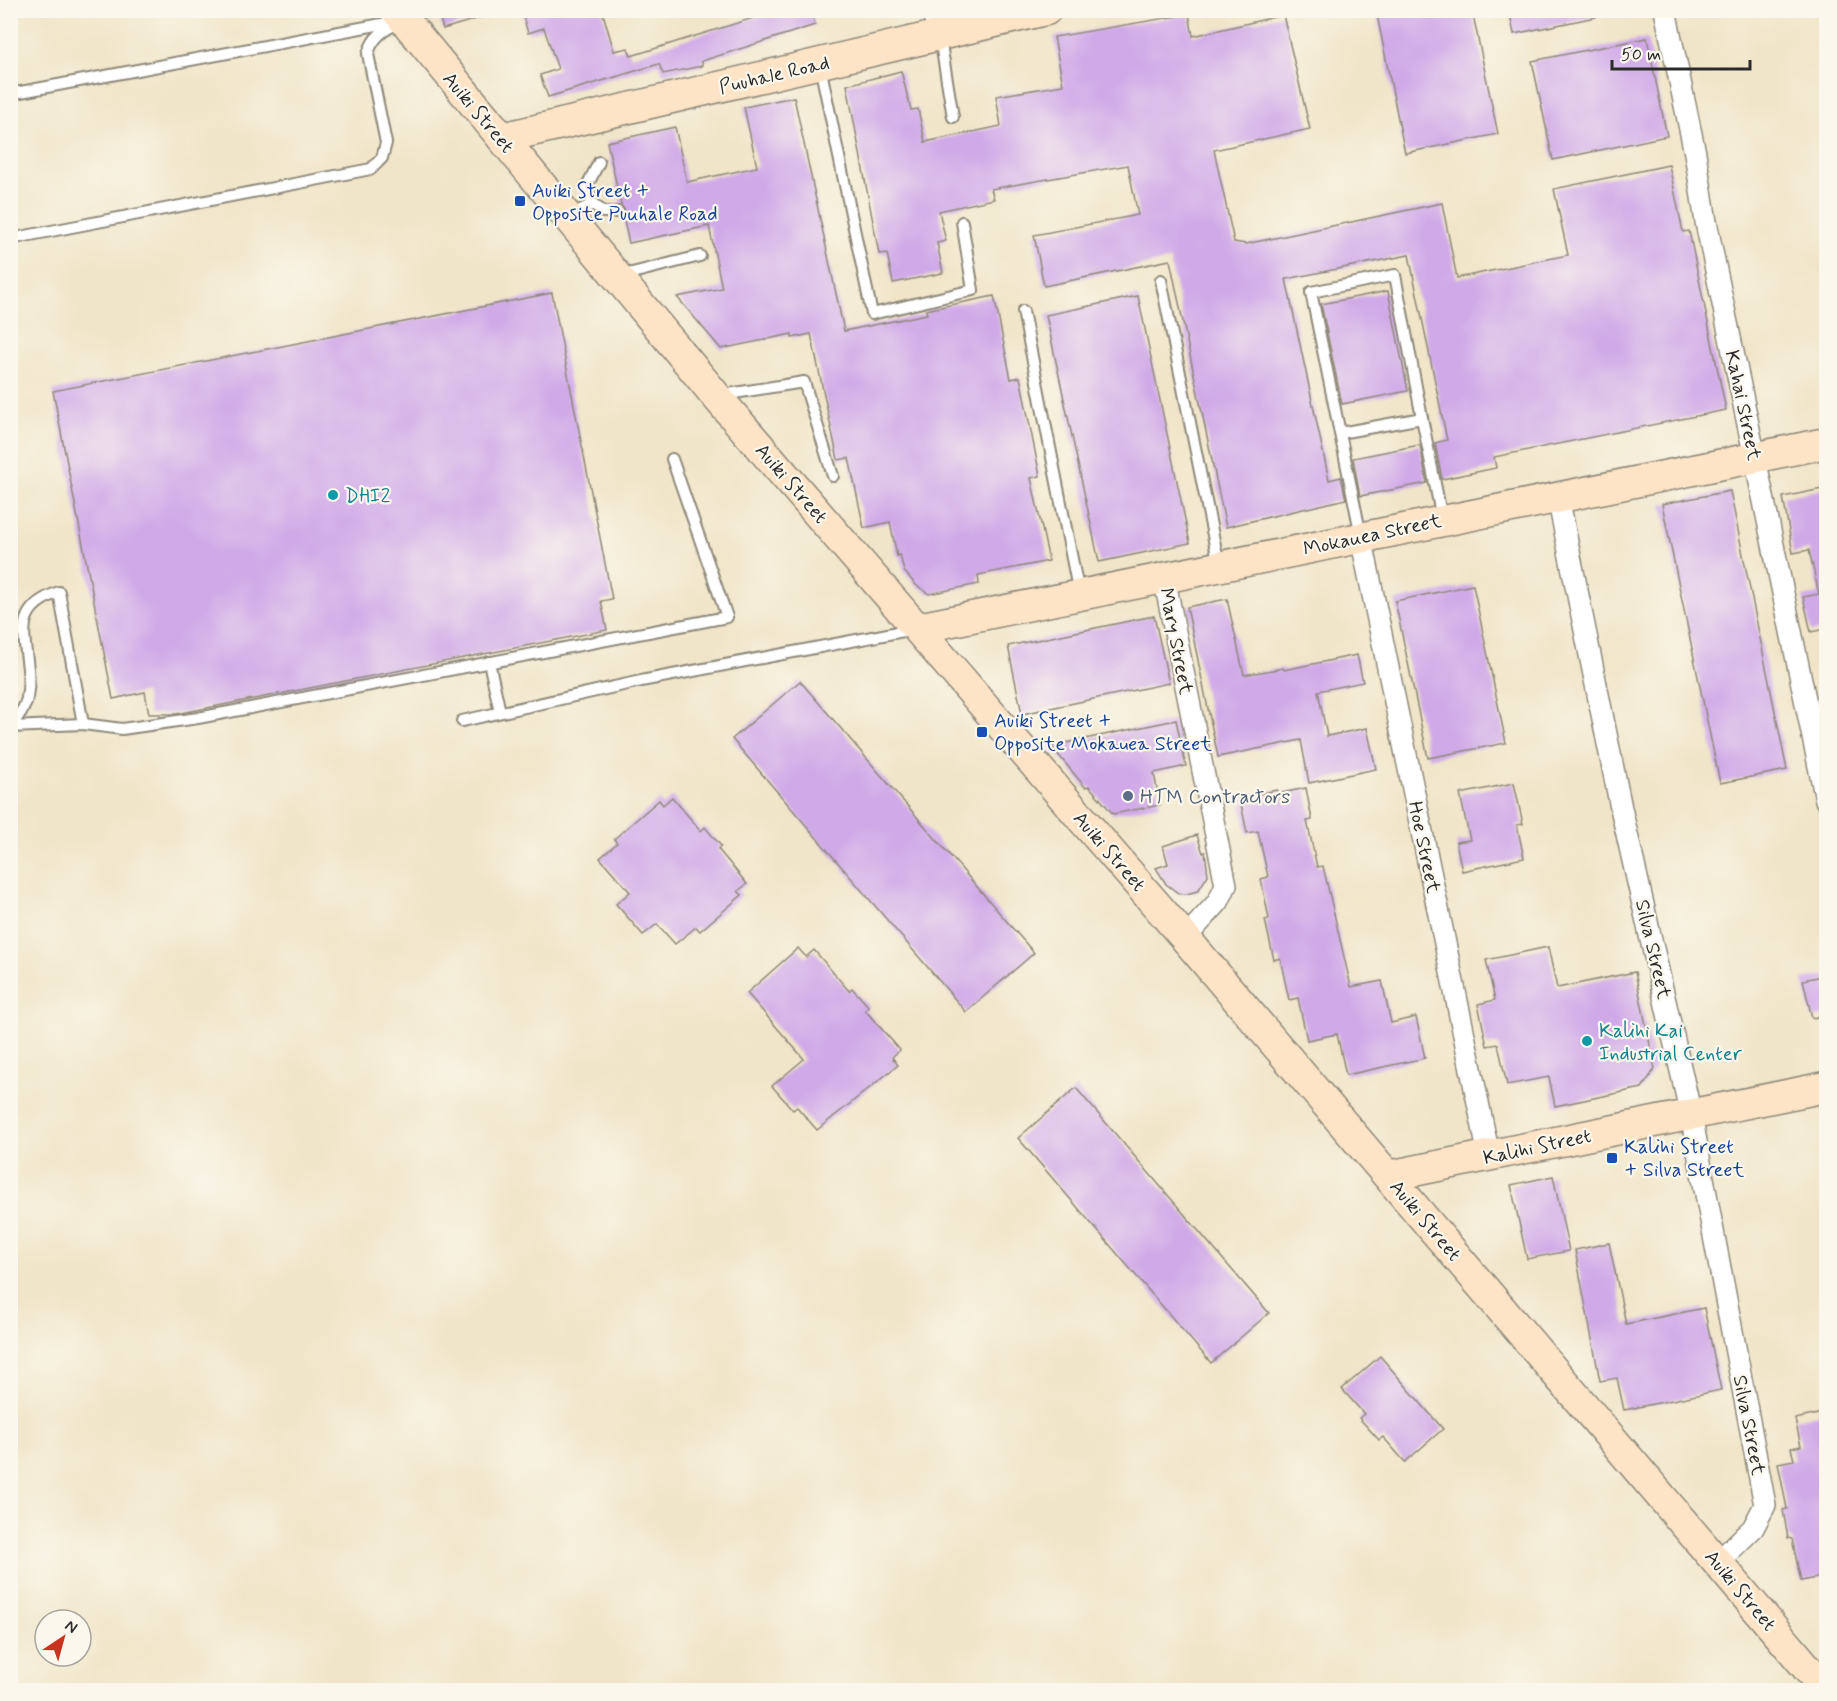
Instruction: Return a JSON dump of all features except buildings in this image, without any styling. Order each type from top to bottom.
[{"type":"street","name":"Puuhale Road","points":[[502,138],[819,63],[936,23],[1046,10]]},
{"type":"street","name":"Kahai Street","points":[[1665,10],[1695,153],[1706,222],[1827,800]]},
{"type":"street","name":"Auiki Street","points":[[399,15],[502,138],[580,211],[616,277],[716,396],[1185,938],[1826,1690]]},
{"type":"street","name":"Mokauea Street","points":[[918,628],[1442,519],[1827,443]]},
{"type":"street","name":"Silva Street","points":[[1558,497],[1621,808],[1691,1115],[1765,1505],[1753,1528],[1718,1562]]},
{"type":"street","name":"Hoe Street","points":[[1361,537],[1489,1156]]},
{"type":"street","name":"Mary Street","points":[[1164,578],[1226,885],[1218,902],[1185,938]]},
{"type":"street","name":"Kalihi Street","points":[[1389,1176],[1827,1087]]},
{"type":"lane","points":[[10,93],[399,15]]},
{"type":"lane","points":[[10,239],[371,169],[382,158],[386,143],[368,54],[371,43],[378,34],[399,15]]},
{"type":"lane","points":[[936,23],[953,117]]},
{"type":"lane","points":[[819,63],[872,314],[973,290],[962,222]]},
{"type":"lane","points":[[599,162],[587,186],[580,211],[618,212]]},
{"type":"lane","points":[[616,277],[700,256]]},
{"type":"lane","points":[[1361,537],[1311,292],[1395,275],[1442,519]]},
{"type":"lane","points":[[1161,280],[1219,566]]},
{"type":"lane","points":[[1023,311],[1080,595]]},
{"type":"lane","points":[[716,396],[804,382],[833,476]]},
{"type":"lane","points":[[1340,433],[1422,418]]},
{"type":"lane","points":[[11,727],[82,724],[122,729],[198,718],[727,617],[672,459]]},
{"type":"lane","points":[[11,727],[27,701],[28,684],[18,632],[22,612],[34,599],[59,592],[82,724]]},
{"type":"lane","points":[[462,721],[640,681],[918,628]]},
{"type":"lane","points":[[489,662],[500,712]]},
{"type":"place","name":"Auiki Street + Opposite Puuhale Road","points":[[520,201]]},
{"type":"place","name":"DHI2","points":[[333,495]]},
{"type":"place","name":"Auiki Street + Opposite Mokauea Street","points":[[982,732]]},
{"type":"place","name":"HTM Contractors","points":[[1128,796]]},
{"type":"place","name":"Kalihi Kai Industrial Center","points":[[1587,1041]]},
{"type":"place","name":"Kalihi Street + Silva Street","points":[[1612,1158]]}]
